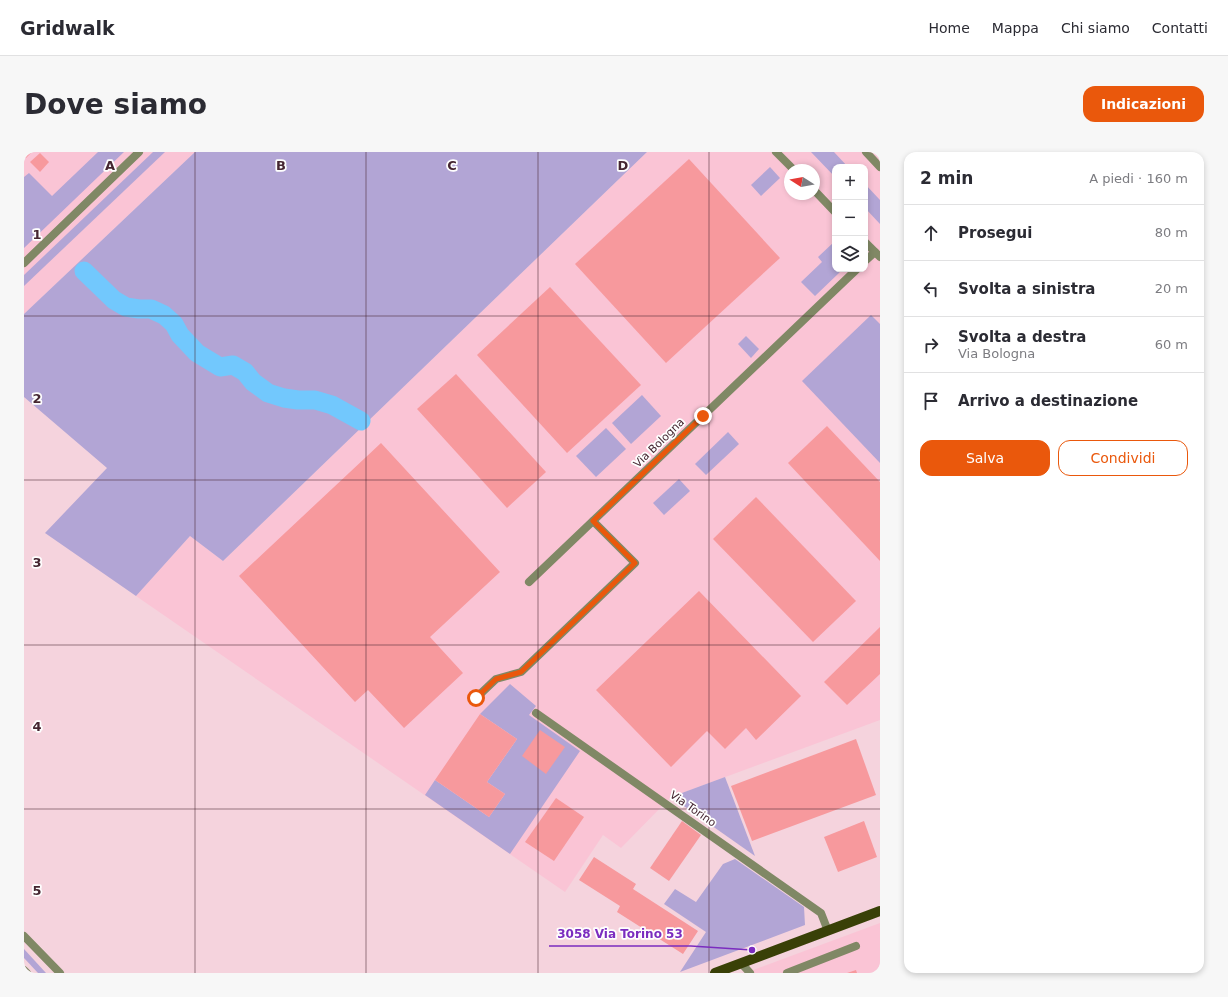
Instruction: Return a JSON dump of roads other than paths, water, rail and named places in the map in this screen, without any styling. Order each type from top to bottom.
[{"type":"main road","points":[[715,973],[880,911]]},
{"type":"street","points":[[24,262],[139,152]]},
{"type":"street","points":[[776,152],[788,164]]},
{"type":"street","points":[[866,152],[880,167]]},
{"type":"street","points":[[820,196],[832,209]]},
{"type":"street","points":[[868,245],[877,255],[868,260]]},
{"type":"street","name":"Via Bologna","points":[[529,582],[854,272]]},
{"type":"street","points":[[476,698],[496,679],[521,672],[635,563],[593,521]]},
{"type":"street","name":"Via Torino","points":[[536,713],[821,913],[828,931]]},
{"type":"street","points":[[24,936],[60,973]]},
{"type":"street","points":[[787,973],[856,946]]},
{"type":"street","points":[[741,963],[750,973]]},
{"type":"street","points":[[24,970],[27,973]]},
{"type":"waterway","points":[[84,271],[114,300],[126,307],[151,309],[164,315],[174,324],[180,335],[197,353],[220,367],[233,365],[245,372],[253,382],[268,393],[284,398],[315,400],[332,405],[361,421]]},
{"type":"place","name":"3058 Via Torino 53","points":[[752,950]]}]
